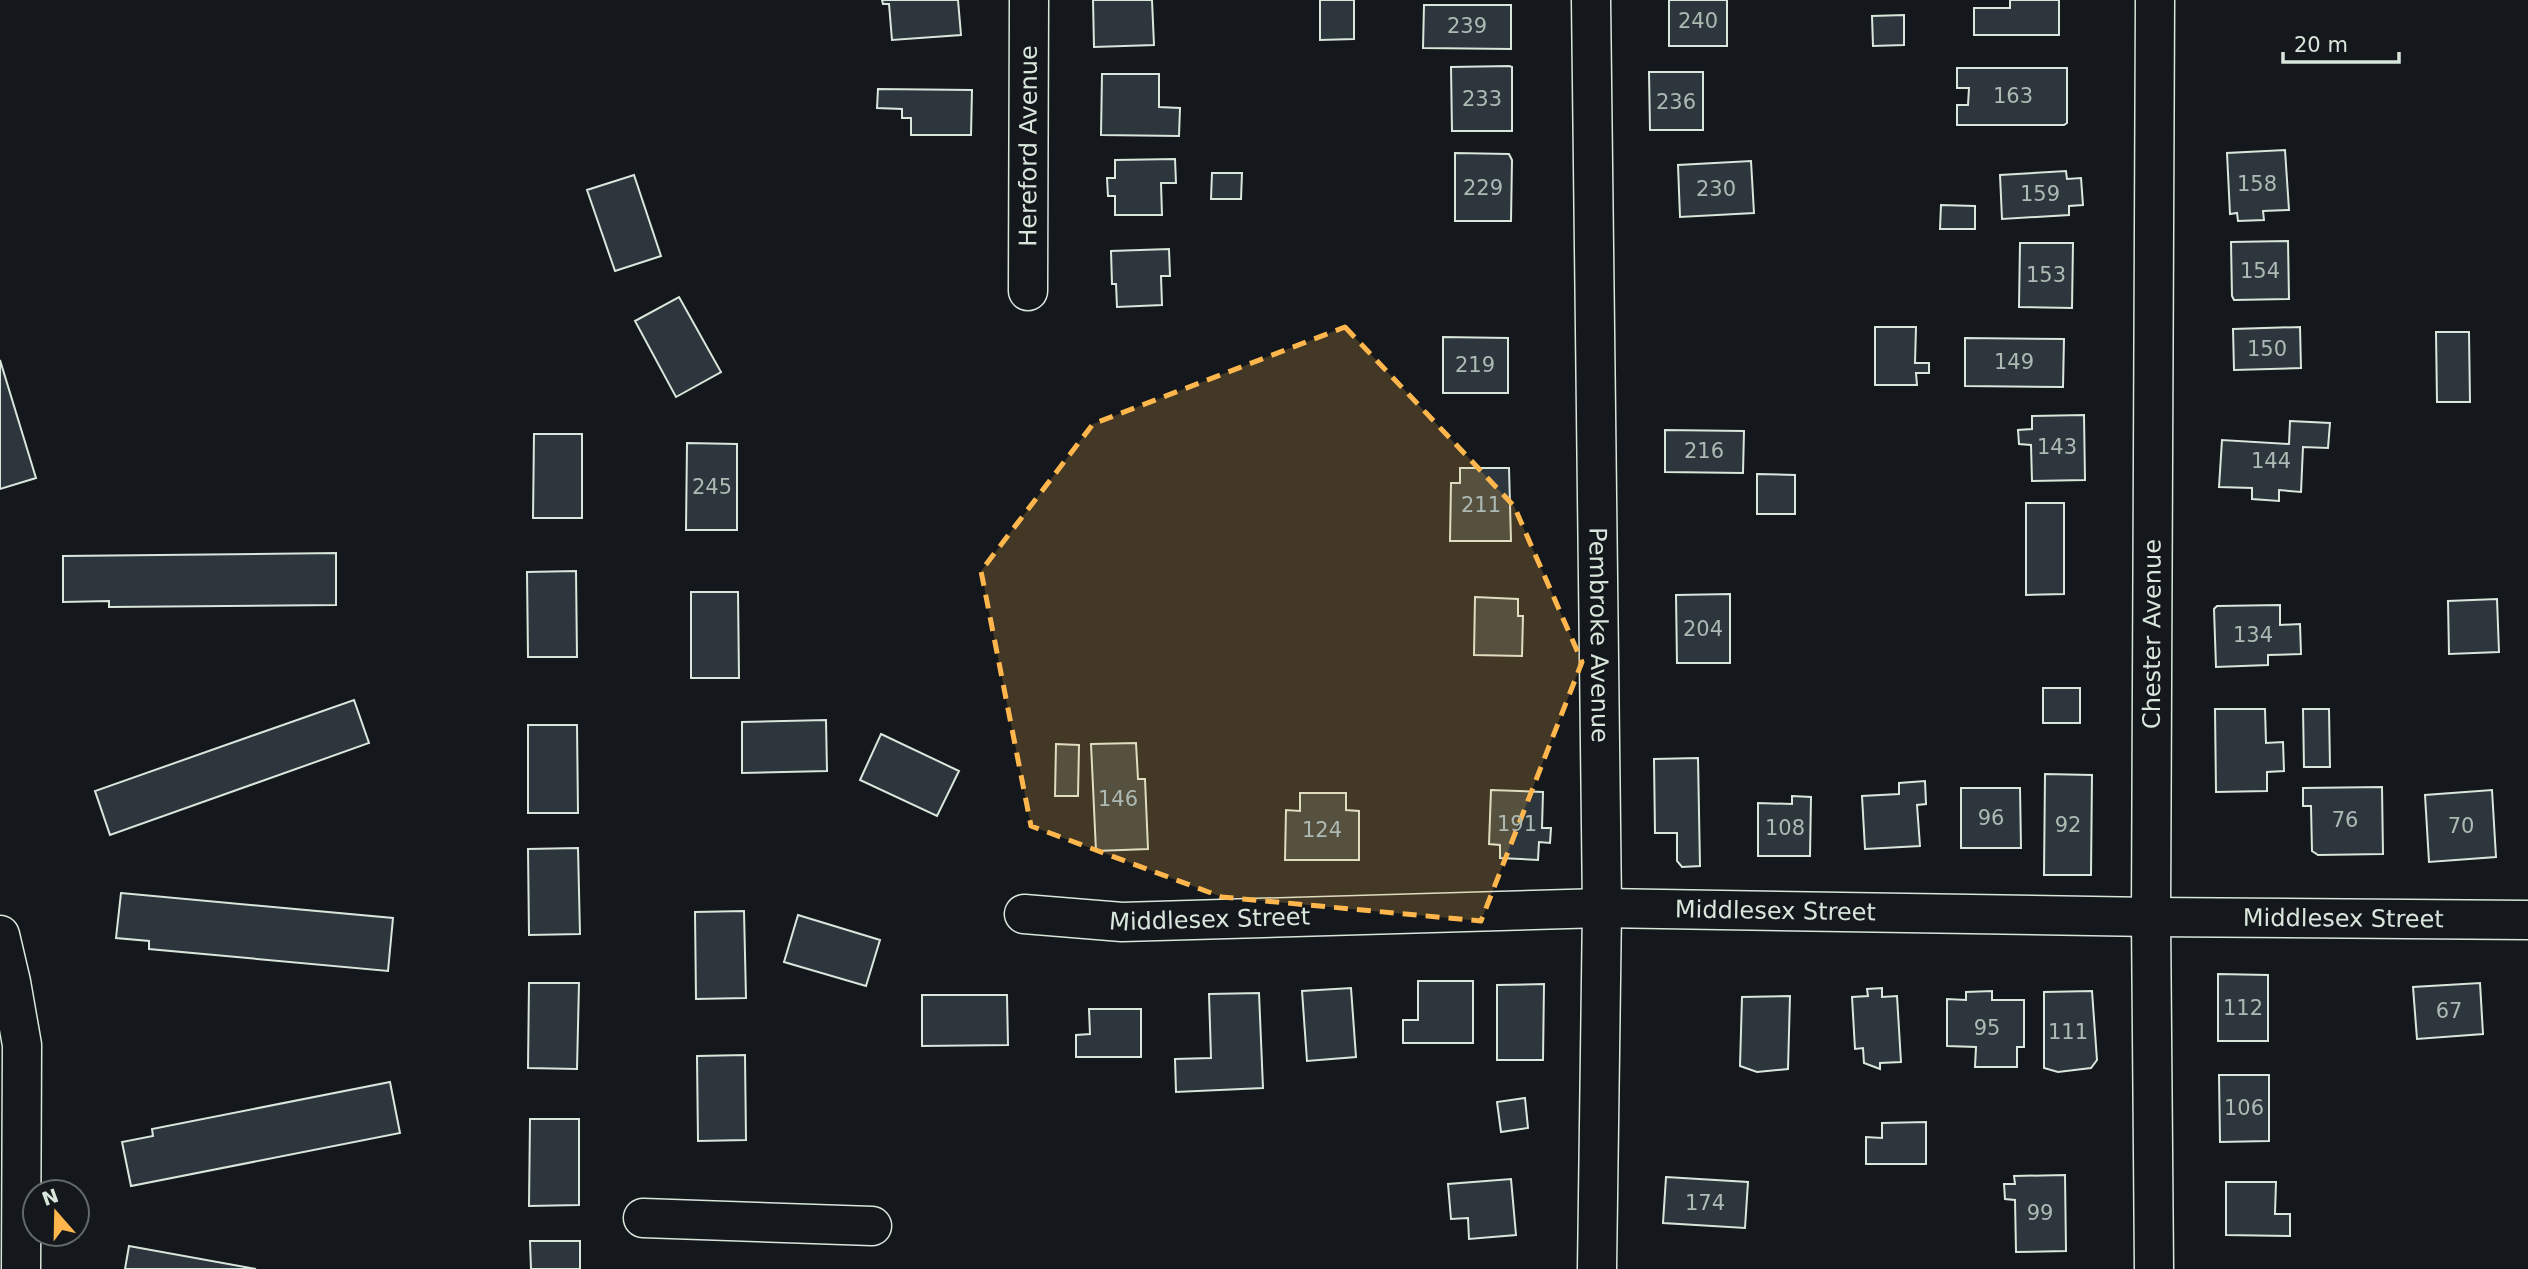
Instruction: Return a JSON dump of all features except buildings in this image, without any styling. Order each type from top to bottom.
[{"type":"street","name":"Hereford Avenue","points":[[1028,0],[1028,291]]},
{"type":"street","name":"Pembroke Avenue","points":[[1591,0],[1602,908],[1597,1269]]},
{"type":"street","name":"Chester Avenue","points":[[2154,1269],[2151,918],[2155,0]]},
{"type":"street","name":"Middlesex Street","points":[[1024,914],[1122,922],[1602,908],[2151,918],[2528,920]]},
{"type":"street","points":[[0,935],[6,983],[22,1045],[21,1269]]},
{"type":"street","points":[[643,1218],[872,1226]]},
{"type":"highlighted area","points":[[1345,327],[1514,506],[1582,662],[1481,921],[1222,897],[1031,826],[981,571],[1093,424]]}]
